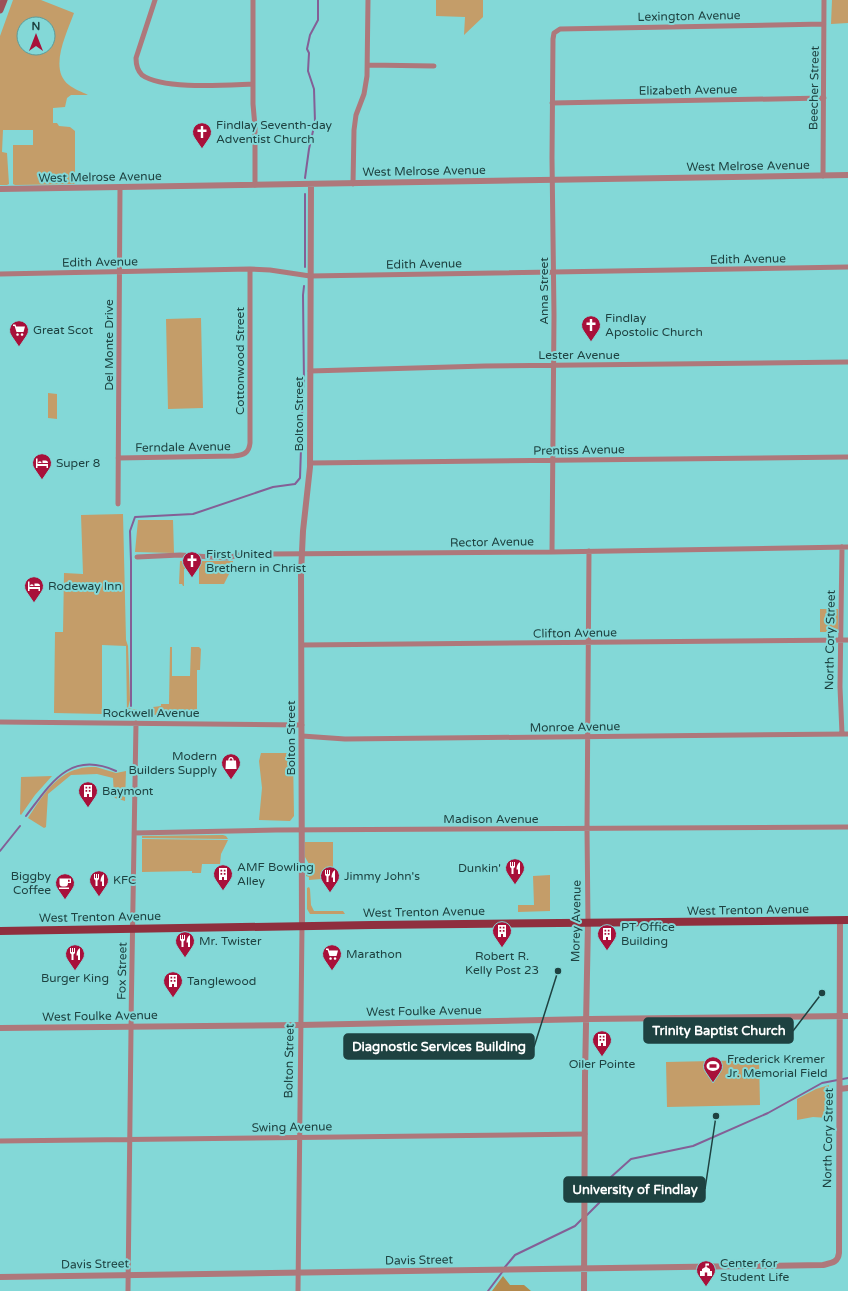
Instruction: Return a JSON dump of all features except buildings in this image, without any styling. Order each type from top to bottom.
[{"type":"main road","points":[[0,10],[4,0]]},
{"type":"main road","name":"West Trenton Avenue","points":[[0,931],[588,922],[844,920]]},
{"type":"street","points":[[155,0],[136,58],[136,67],[142,74],[159,81],[177,84],[253,84]]},
{"type":"street","points":[[253,0],[252,104],[255,127],[255,186]]},
{"type":"street","points":[[353,184],[354,130],[356,115],[361,104],[366,85],[368,65],[368,0]]},
{"type":"street","name":"Beecher Street","points":[[823,176],[824,0]]},
{"type":"street","name":"Lexington Avenue","points":[[555,31],[560,29],[824,24]]},
{"type":"street","name":"Anna Street","points":[[552,552],[554,272],[552,103],[553,39],[555,31]]},
{"type":"street","points":[[368,65],[434,66]]},
{"type":"street","name":"Elizabeth Avenue","points":[[552,103],[824,98]]},
{"type":"street","name":"West Melrose Avenue","points":[[0,189],[255,186],[848,175]]},
{"type":"street","name":"Bolton Street","points":[[298,1291],[302,926],[302,554],[310,463],[311,184]]},
{"type":"street","name":"Del Monte Drive","points":[[118,504],[120,187]]},
{"type":"street","name":"Edith Avenue","points":[[0,274],[250,269],[270,270],[310,276],[848,267]]},
{"type":"street","name":"Cottonwood Street","points":[[248,452],[250,443],[250,269]]},
{"type":"street","name":"Lester Avenue","points":[[310,371],[554,365],[848,362]]},
{"type":"street","name":"Ferndale Avenue","points":[[118,458],[234,456],[243,455],[248,452]]},
{"type":"street","name":"Prentiss Avenue","points":[[310,463],[848,456]]},
{"type":"street","name":"Rector Avenue","points":[[137,557],[180,555],[227,558],[238,555],[845,547]]},
{"type":"street","name":"North Cory Street","points":[[842,734],[840,687],[845,640],[845,547]]},
{"type":"street","name":"Morey Avenue","points":[[584,1291],[588,922],[588,643],[590,551]]},
{"type":"street","name":"Clifton Avenue","points":[[302,645],[845,640]]},
{"type":"street","name":"Rockwell Avenue","points":[[0,722],[302,725]]},
{"type":"street","name":"Fox Street","points":[[128,1291],[136,723]]},
{"type":"street","name":"Monroe Avenue","points":[[302,736],[342,739],[848,734]]},
{"type":"street","name":"Madison Avenue","points":[[134,833],[302,830],[848,827]]},
{"type":"street","name":"North Cory Street","points":[[837,1260],[840,1015],[844,920]]},
{"type":"street","name":"West Foulke Avenue","points":[[0,1028],[300,1025],[586,1019],[848,1016]]},
{"type":"street","points":[[840,1086],[848,1088]]},
{"type":"street","name":"Swing Avenue","points":[[0,1141],[585,1134]]},
{"type":"street","name":"Davis Street","points":[[0,1277],[822,1265],[832,1263],[837,1260]]},
{"type":"shaded area","points":[[13,0],[41,0],[74,13],[61,50],[60,70],[63,78],[69,85],[88,95],[71,95],[67,98],[65,107],[53,108],[53,123],[57,123],[59,126],[70,127],[75,131],[75,183],[13,184],[13,145],[33,145],[33,130],[3,130],[2,152],[7,153],[9,184],[0,185],[0,36]]},
{"type":"shaded area","points":[[436,0],[483,0],[483,17],[464,35],[465,17],[436,16]]},
{"type":"shaded area","points":[[832,0],[848,0],[848,23],[831,24]]},
{"type":"shaded area","points":[[201,318],[203,408],[168,409],[166,319]]},
{"type":"shaded area","points":[[48,393],[57,394],[57,419],[48,418]]},
{"type":"shaded area","points":[[123,514],[126,640],[128,646],[130,700],[128,708],[137,709],[137,715],[127,714],[126,646],[102,645],[102,714],[54,713],[55,632],[63,632],[64,573],[83,574],[81,515]]},
{"type":"shaded area","points":[[138,520],[173,520],[174,553],[135,552]]},
{"type":"shaded area","points":[[180,561],[233,561],[233,566],[224,584],[199,584],[199,569],[184,569],[183,586],[182,584],[179,584]]},
{"type":"shaded area","points":[[820,609],[838,609],[838,632],[820,632]]},
{"type":"shaded area","points":[[170,647],[172,647],[172,676],[190,676],[191,647],[199,647],[201,649],[200,670],[197,670],[197,715],[153,715],[153,707],[161,706],[161,704],[169,704]]},
{"type":"shaded area","points":[[261,753],[293,753],[294,816],[290,821],[259,820],[262,788],[259,761]]},
{"type":"shaded area","points":[[96,767],[116,773],[126,771],[125,801],[115,798],[113,778],[97,774],[71,775],[48,794],[46,827],[44,828],[28,818],[48,789],[55,782],[69,772],[80,768]]},
{"type":"shaded area","points":[[52,776],[35,795],[21,815],[21,777]]},
{"type":"shaded area","points":[[223,835],[228,839],[142,838],[142,836]]},
{"type":"shaded area","points":[[142,839],[228,840],[221,854],[220,864],[202,864],[201,873],[192,873],[192,871],[142,872]]},
{"type":"shaded area","points":[[305,842],[333,842],[333,878],[309,880],[309,877],[306,876],[306,871],[309,864],[305,857]]},
{"type":"shaded area","points":[[550,875],[550,911],[518,912],[518,905],[534,905],[533,876]]},
{"type":"shaded area","points":[[309,887],[311,905],[314,911],[343,911],[345,914],[310,914],[307,909],[307,888]]},
{"type":"shaded area","name":"Frederick Kremer Jr. Memorial Field","points":[[759,1060],[760,1105],[667,1107],[666,1062]]},
{"type":"shaded area","points":[[829,1085],[828,1118],[813,1117],[797,1120],[797,1099],[816,1089]]},
{"type":"shaded area","points":[[503,1276],[510,1285],[524,1285],[531,1291],[492,1291]]},
{"type":"waterway","points":[[305,178],[315,122],[314,89],[308,71],[309,53],[307,49],[310,35],[318,20],[318,0]]},
{"type":"waterway","points":[[305,194],[305,267]]},
{"type":"waterway","points":[[131,706],[130,531],[135,517],[193,514],[273,487],[295,484],[300,478],[304,383],[304,286]]},
{"type":"waterway","points":[[26,816],[53,782],[63,773],[74,767],[86,765],[100,766],[116,771]]},
{"type":"waterway","points":[[0,851],[20,826]]},
{"type":"waterway","points":[[587,1215],[599,1203],[611,1177],[631,1159],[693,1146],[768,1113],[822,1083],[848,1078]]},
{"type":"waterway","points":[[505,1267],[515,1255],[575,1226],[583,1218]]},
{"type":"waterway","points":[[488,1291],[503,1271]]},
{"type":"place","name":"Findlay Seventh-day Adventist Church","points":[[202,149]]},
{"type":"place","name":"Findlay Apostolic Church","points":[[591,342]]},
{"type":"place","name":"Great Scot","points":[[19,347]]},
{"type":"place","name":"Super 8","points":[[42,480]]},
{"type":"place","name":"First United Brethern in Christ","points":[[192,578]]},
{"type":"place","name":"Rodeway Inn","points":[[34,603]]},
{"type":"place","name":"Modern Builders Supply","points":[[231,780]]},
{"type":"place","name":"Baymont","points":[[88,808]]},
{"type":"place","name":"Dunkin'","points":[[515,885]]},
{"type":"place","name":"AMF Bowling Alley","points":[[223,891]]},
{"type":"place","name":"Jimmy John's","points":[[330,893]]},
{"type":"place","name":"KFC","points":[[99,897]]},
{"type":"place","name":"Biggby Coffee","points":[[65,900]]},
{"type":"place","name":"Robert R. Kelly Post 23","points":[[502,948]]},
{"type":"place","name":"PT Office Building","points":[[607,951]]},
{"type":"place","name":"Mr. Twister","points":[[185,958]]},
{"type":"place","name":"Burger King","points":[[75,971]]},
{"type":"place","name":"Marathon","points":[[332,971]]},
{"type":"place","name":"Diagnostic Services Building","points":[[558,971]]},
{"type":"place","name":"Trinity Baptist Church","points":[[822,993]]},
{"type":"place","name":"Tanglewood","points":[[173,998]]},
{"type":"place","name":"Oiler Pointe","points":[[602,1057]]},
{"type":"place","name":"Frederick Kremer Jr. Memorial Field","points":[[713,1083]]},
{"type":"place","name":"University of Findlay","points":[[716,1116]]},
{"type":"place","name":"Center for Student Life","points":[[706,1287]]}]
